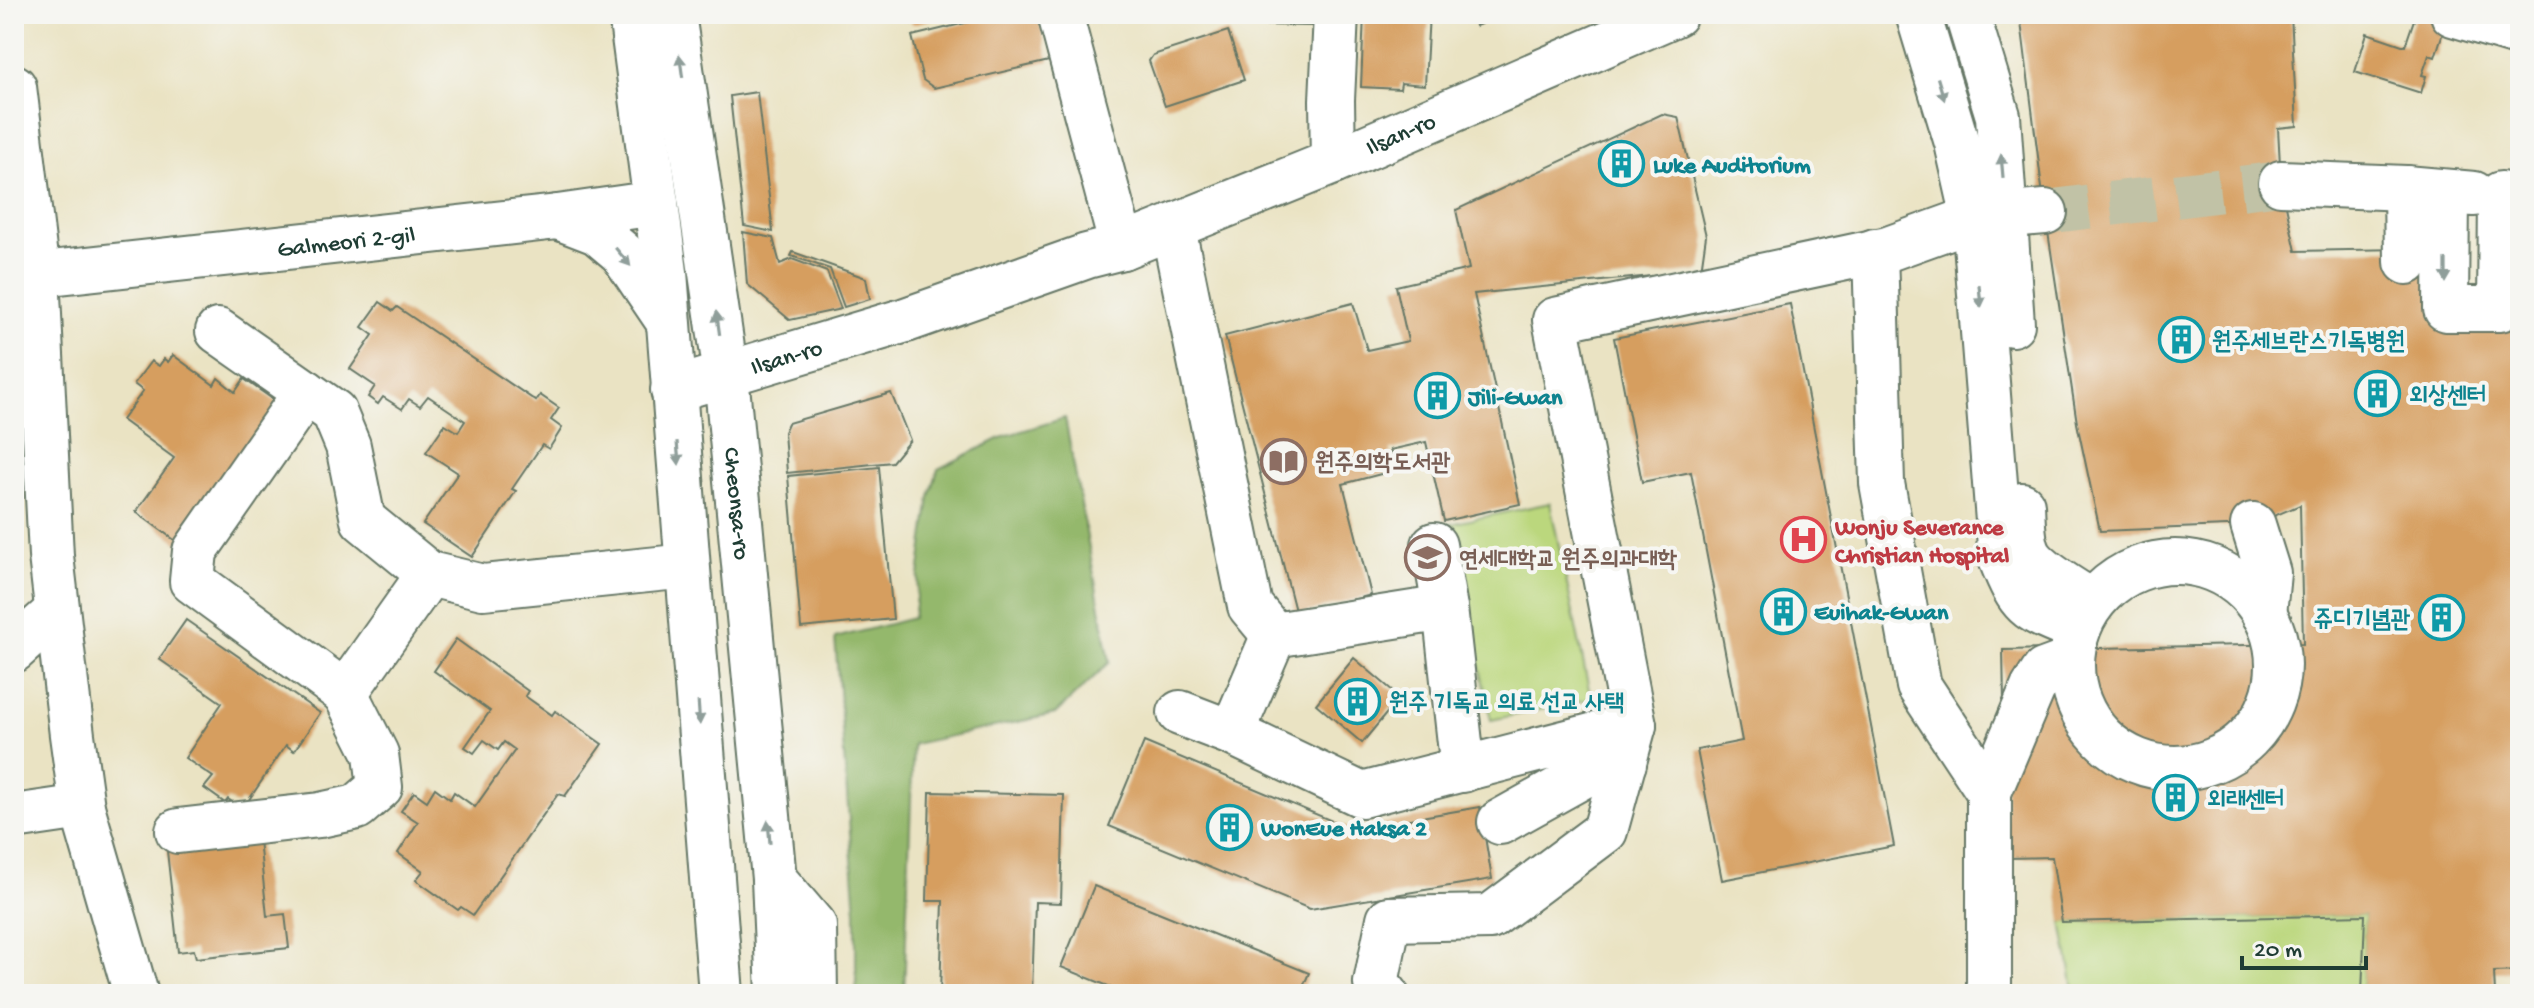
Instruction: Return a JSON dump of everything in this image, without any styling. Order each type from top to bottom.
[{"type":"street","points":[[631,14],[668,321],[721,994]]},
{"type":"street","name":"Cheonsa-ro","points":[[673,14],[726,375],[774,879],[779,994]]},
{"type":"street","points":[[1060,14],[1122,247]]},
{"type":"street","points":[[1333,162],[1336,14]]},
{"type":"street","name":"Ilsan-ro","points":[[673,390],[906,320],[1173,228],[1675,14]]},
{"type":"street","points":[[1918,14],[1957,143],[2008,215],[2001,559],[2016,619],[2032,638],[2033,688]]},
{"type":"street","points":[[1967,14],[1998,116],[2008,215],[2023,531],[2030,556],[2064,585],[2080,631],[2076,696],[2092,727],[2118,752],[2150,766],[2185,769],[2218,759],[2248,739],[2268,710],[2278,676],[2276,641],[2264,614],[2238,582],[2206,566],[2175,561],[2144,566],[2115,579],[2080,631],[2033,688],[1989,792],[1989,994]]},
{"type":"street","points":[[2453,14],[2520,34]]},
{"type":"street","points":[[14,87],[26,276],[56,612],[82,807],[136,994]]},
{"type":"street","points":[[2281,183],[2511,194],[2500,309],[2446,309],[2426,190]]},
{"type":"street","points":[[2407,262],[2426,190]]},
{"type":"street","name":"Galmeori 2-gil","points":[[26,276],[558,217],[656,203]]},
{"type":"street","points":[[1386,994],[1376,983],[1389,919],[1490,917],[1605,831],[1629,744],[1555,320],[1875,251],[2008,215]]},
{"type":"street","points":[[558,217],[597,232],[622,253],[668,321]]},
{"type":"street","points":[[1173,228],[1250,606],[1274,635]]},
{"type":"street","points":[[1875,251],[1882,483],[1919,686],[1989,792]]},
{"type":"street","points":[[218,331],[334,412],[348,446],[363,520],[429,574],[483,587],[687,566]]},
{"type":"street","points":[[178,831],[320,815],[357,807],[380,787],[376,754],[345,693],[192,581],[195,551],[306,392]]},
{"type":"street","points":[[2223,574],[2244,567],[2251,552],[2253,525],[2268,573],[2264,614]]},
{"type":"street","points":[[1434,545],[1445,608],[1463,770]]},
{"type":"street","points":[[2001,559],[2015,593],[2035,613],[2080,631]]},
{"type":"street","points":[[345,693],[429,574]]},
{"type":"street","points":[[1274,635],[1445,608]]},
{"type":"street","points":[[14,650],[56,612]]},
{"type":"street","points":[[1232,733],[1274,635]]},
{"type":"street","points":[[1180,713],[1232,733],[1362,795],[1463,770],[1629,744]]},
{"type":"street","points":[[1500,822],[1595,769],[1629,744]]},
{"type":"street","points":[[14,817],[82,807]]},
{"type":"street","points":[[774,879],[814,926],[815,994]]},
{"type":"green space","points":[[1065,418],[1110,662],[1055,714],[913,744],[904,994],[856,994],[856,911],[835,638],[913,618],[930,497],[938,469],[1005,436]]},
{"type":"green space","points":[[1550,503],[1591,699],[1491,720],[1450,524]]},
{"type":"green space","points":[[2365,915],[2362,994],[2075,994],[2062,922]]},
{"type":"building","points":[[910,14],[950,14],[950,15],[912,24]]},
{"type":"building","points":[[1002,14],[1038,14],[1049,61],[934,88],[923,80],[912,36]]},
{"type":"building","points":[[1258,14],[1313,14],[1313,26],[1258,25]]},
{"type":"building","points":[[1364,14],[1429,14],[1425,85],[1401,83],[1400,89],[1361,87]]},
{"type":"building","points":[[1472,14],[1506,14],[1476,26]]},
{"type":"building","points":[[2020,14],[2291,14],[2297,126],[2278,128],[2281,183],[2296,251],[2454,248],[2456,325],[2520,324],[2520,971],[2494,972],[2495,994],[2362,994],[2365,915],[2062,922],[2052,857],[2007,858],[2003,650],[2303,644],[2300,505],[2253,525],[2100,531],[2077,423],[2045,212]]},
{"type":"building","points":[[2416,14],[2446,23],[2435,57],[2429,55],[2422,75],[2426,76],[2421,93],[2355,72],[2367,33],[2405,46]]},
{"type":"building","points":[[1228,31],[1244,80],[1165,106],[1149,61],[1153,55]]},
{"type":"building","points":[[757,92],[773,232],[744,226],[730,96]]},
{"type":"building","points":[[1662,114],[1678,117],[1706,236],[1701,271],[1474,294],[1520,504],[1444,521],[1426,442],[1390,450],[1396,470],[1343,484],[1371,595],[1296,615],[1225,336],[1353,303],[1367,350],[1408,341],[1396,286],[1469,269],[1456,210]]},
{"type":"building","points":[[743,232],[773,238],[780,264],[792,259],[827,272],[841,309],[790,320],[747,284]]},
{"type":"building","points":[[793,252],[866,278],[870,299],[844,307],[830,269],[791,256]]},
{"type":"building","points":[[380,302],[393,311],[397,307],[536,401],[540,395],[559,408],[551,420],[562,428],[549,449],[542,445],[472,557],[423,524],[458,473],[426,452],[445,424],[458,432],[465,421],[428,396],[420,406],[409,399],[402,409],[383,397],[378,404],[368,397],[375,386],[350,369],[373,335],[362,327]]},
{"type":"building","name":"Euihak-Gwan","points":[[1790,304],[1894,846],[1722,880],[1697,750],[1742,741],[1691,472],[1642,482],[1614,338]]},
{"type":"building","points":[[173,355],[214,385],[218,378],[235,392],[244,379],[281,405],[180,544],[136,512],[174,458],[122,420],[143,391],[134,384],[151,361],[159,366],[164,359],[168,362]]},
{"type":"building","points":[[891,393],[910,440],[892,462],[787,473],[784,432],[788,423]]},
{"type":"building","points":[[879,467],[893,619],[801,628],[788,476]]},
{"type":"building","points":[[186,620],[320,713],[294,751],[286,745],[246,804],[240,801],[237,805],[228,799],[225,803],[204,788],[213,777],[185,758],[222,703],[159,659]]},
{"type":"building","points":[[456,639],[528,691],[525,696],[552,715],[555,711],[602,744],[565,796],[558,794],[473,915],[461,907],[458,910],[416,880],[423,871],[398,853],[418,822],[401,811],[414,792],[427,801],[435,788],[450,799],[454,792],[475,807],[515,750],[504,742],[498,750],[484,740],[474,753],[465,747],[490,711],[434,671]]},
{"type":"building","name":"원주 기독교 의료 선교 사택","points":[[1354,658],[1400,697],[1362,743],[1316,704]]},
{"type":"building","name":"WonEue Haksa 2","points":[[1144,742],[1351,829],[1480,807],[1492,879],[1310,909],[1109,826]]},
{"type":"building","points":[[930,792],[1064,795],[1061,903],[1035,902],[1032,994],[940,994],[943,901],[927,901]]},
{"type":"building","points":[[259,840],[267,916],[285,914],[289,948],[196,958],[194,950],[178,952],[167,851]]},
{"type":"building","points":[[1094,886],[1309,973],[1300,994],[1128,994],[1061,967]]},
{"type":"tunnel","points":[[2045,212],[2281,183]]},
{"type":"place","name":"Luke Auditorium","points":[[1622,164]]},
{"type":"place","name":"원주세브란스기독병원","points":[[2181,340]]},
{"type":"place","name":"외상센터","points":[[2378,394]]},
{"type":"place","name":"Jili-Gwan","points":[[1437,396]]},
{"type":"place","name":"원주의학도서관","points":[[1284,461]]},
{"type":"place","name":"Wonju Severance Christian Hospital","points":[[1804,540]]},
{"type":"place","name":"연세대학교 원주의과대학","points":[[1428,558]]},
{"type":"place","name":"Euihak-Gwan","points":[[1783,611]]},
{"type":"place","name":"쥬디기념관","points":[[2441,618]]},
{"type":"place","name":"원주 기독교 의료 선교 사택","points":[[1358,701]]},
{"type":"place","name":"외래센터","points":[[2176,798]]},
{"type":"place","name":"WonEue Haksa 2","points":[[1230,827]]}]
